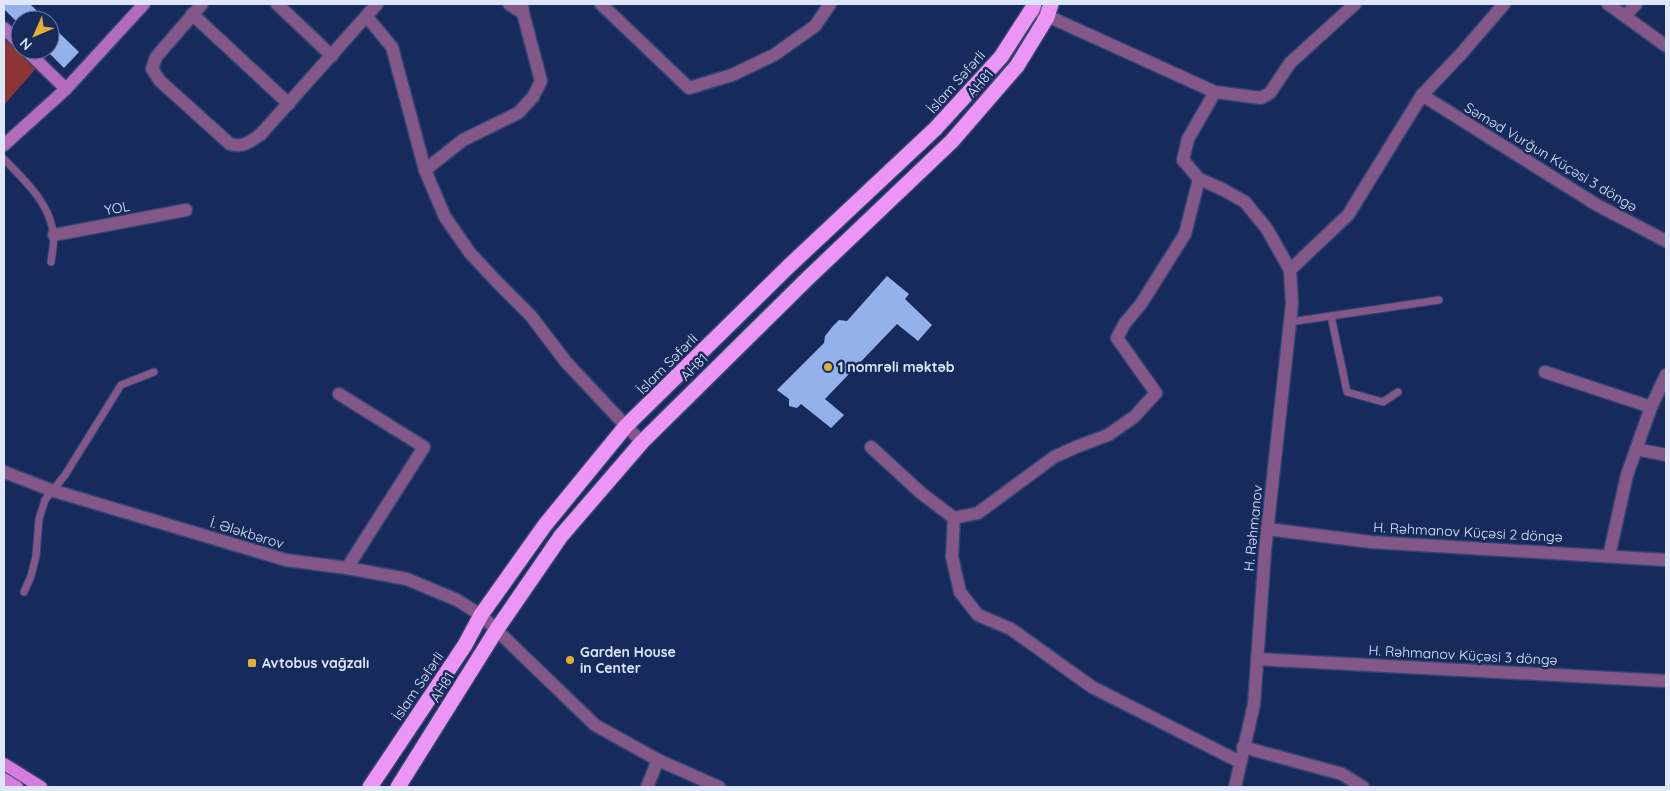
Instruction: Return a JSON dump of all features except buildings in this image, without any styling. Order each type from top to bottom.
[{"type":"highway","name":"İslam Səfərli","points":[[370,787],[465,645],[481,615],[545,525],[626,426],[789,266],[935,129],[1000,57],[1033,7]]},
{"type":"highway","name":"AH81","points":[[398,787],[498,629],[561,536],[642,442],[806,280],[952,140],[1017,66],[1049,10]]},
{"type":"main road","points":[[4,145],[66,89],[144,4]]},
{"type":"main road","points":[[36,60],[66,89]]},
{"type":"main road","points":[[4,764],[41,787]]},
{"type":"main road","points":[[4,779],[17,787]]},
{"type":"street","points":[[202,4],[156,57],[152,69],[160,81],[230,144],[238,146],[246,145],[261,134],[378,4]]},
{"type":"street","points":[[277,4],[332,56]]},
{"type":"street","points":[[425,170],[463,140],[518,113],[533,97],[541,81],[522,8],[509,4]]},
{"type":"street","points":[[601,4],[689,88],[732,75],[774,55],[815,26],[830,4]]},
{"type":"street","points":[[1033,7],[1049,10],[1216,92],[1261,98],[1270,93],[1290,63],[1354,4]]},
{"type":"street","points":[[1216,92],[1188,139],[1183,160],[1199,179],[1245,202],[1267,229],[1290,270],[1348,215],[1422,95],[1461,54],[1504,4]]},
{"type":"street","points":[[1608,4],[1666,46]]},
{"type":"street","points":[[1625,16],[1636,4]]},
{"type":"street","points":[[192,14],[288,104]]},
{"type":"street","points":[[367,16],[392,47],[425,170],[445,217],[470,253],[531,316],[566,362],[642,442]]},
{"type":"street","name":"Səməd Vurğun Küçəsi 3 döngə","points":[[1422,95],[1597,205],[1666,241]]},
{"type":"street","points":[[871,447],[920,493],[954,518],[978,513],[1054,457],[1108,435],[1134,417],[1156,393],[1117,338],[1125,323],[1141,304],[1184,234],[1199,179]]},
{"type":"street","name":"YOL","points":[[54,235],[186,210]]},
{"type":"street","name":"H. Rəhmanov","points":[[1235,787],[1254,704],[1267,529],[1292,304],[1290,270]]},
{"type":"street","points":[[1545,372],[1651,407]]},
{"type":"street","points":[[1609,556],[1626,475],[1651,407],[1666,375]]},
{"type":"street","points":[[339,394],[424,447],[347,568]]},
{"type":"street","points":[[1636,449],[1666,455]]},
{"type":"street","name":"İ. Ələkbərov","points":[[4,472],[51,490],[286,560],[347,568],[407,579],[457,600],[481,615],[498,629],[595,725],[658,760],[719,787]]},
{"type":"street","points":[[954,518],[952,557],[960,592],[978,615],[1011,629],[1092,687],[1240,762]]},
{"type":"street","name":"H. Rəhmanov Küçəsi 2 döngə","points":[[1267,529],[1370,542],[1666,560]]},
{"type":"street","name":"H. Rəhmanov Küçəsi 3 döngə","points":[[1257,659],[1666,681]]},
{"type":"street","points":[[1243,747],[1342,774],[1363,787]]},
{"type":"street","points":[[647,787],[658,760]]},
{"type":"lane","points":[[4,159],[41,200],[48,214],[54,235],[52,262]]},
{"type":"lane","points":[[1290,322],[1439,300]]},
{"type":"lane","points":[[1331,316],[1347,392],[1383,402],[1398,392]]},
{"type":"lane","points":[[24,592],[31,576],[36,556],[39,519],[45,500],[51,490],[65,475],[121,385],[154,372]]},
{"type":"shaded area","points":[[4,35],[10,40],[10,60],[31,60],[38,66],[4,105]]},
{"type":"place","name":"1 nomrəli məktəb","points":[[828,367]]},
{"type":"place","name":"Garden House in Center","points":[[570,660]]},
{"type":"place","name":"Avtobus vağzalı","points":[[252,663]]}]
